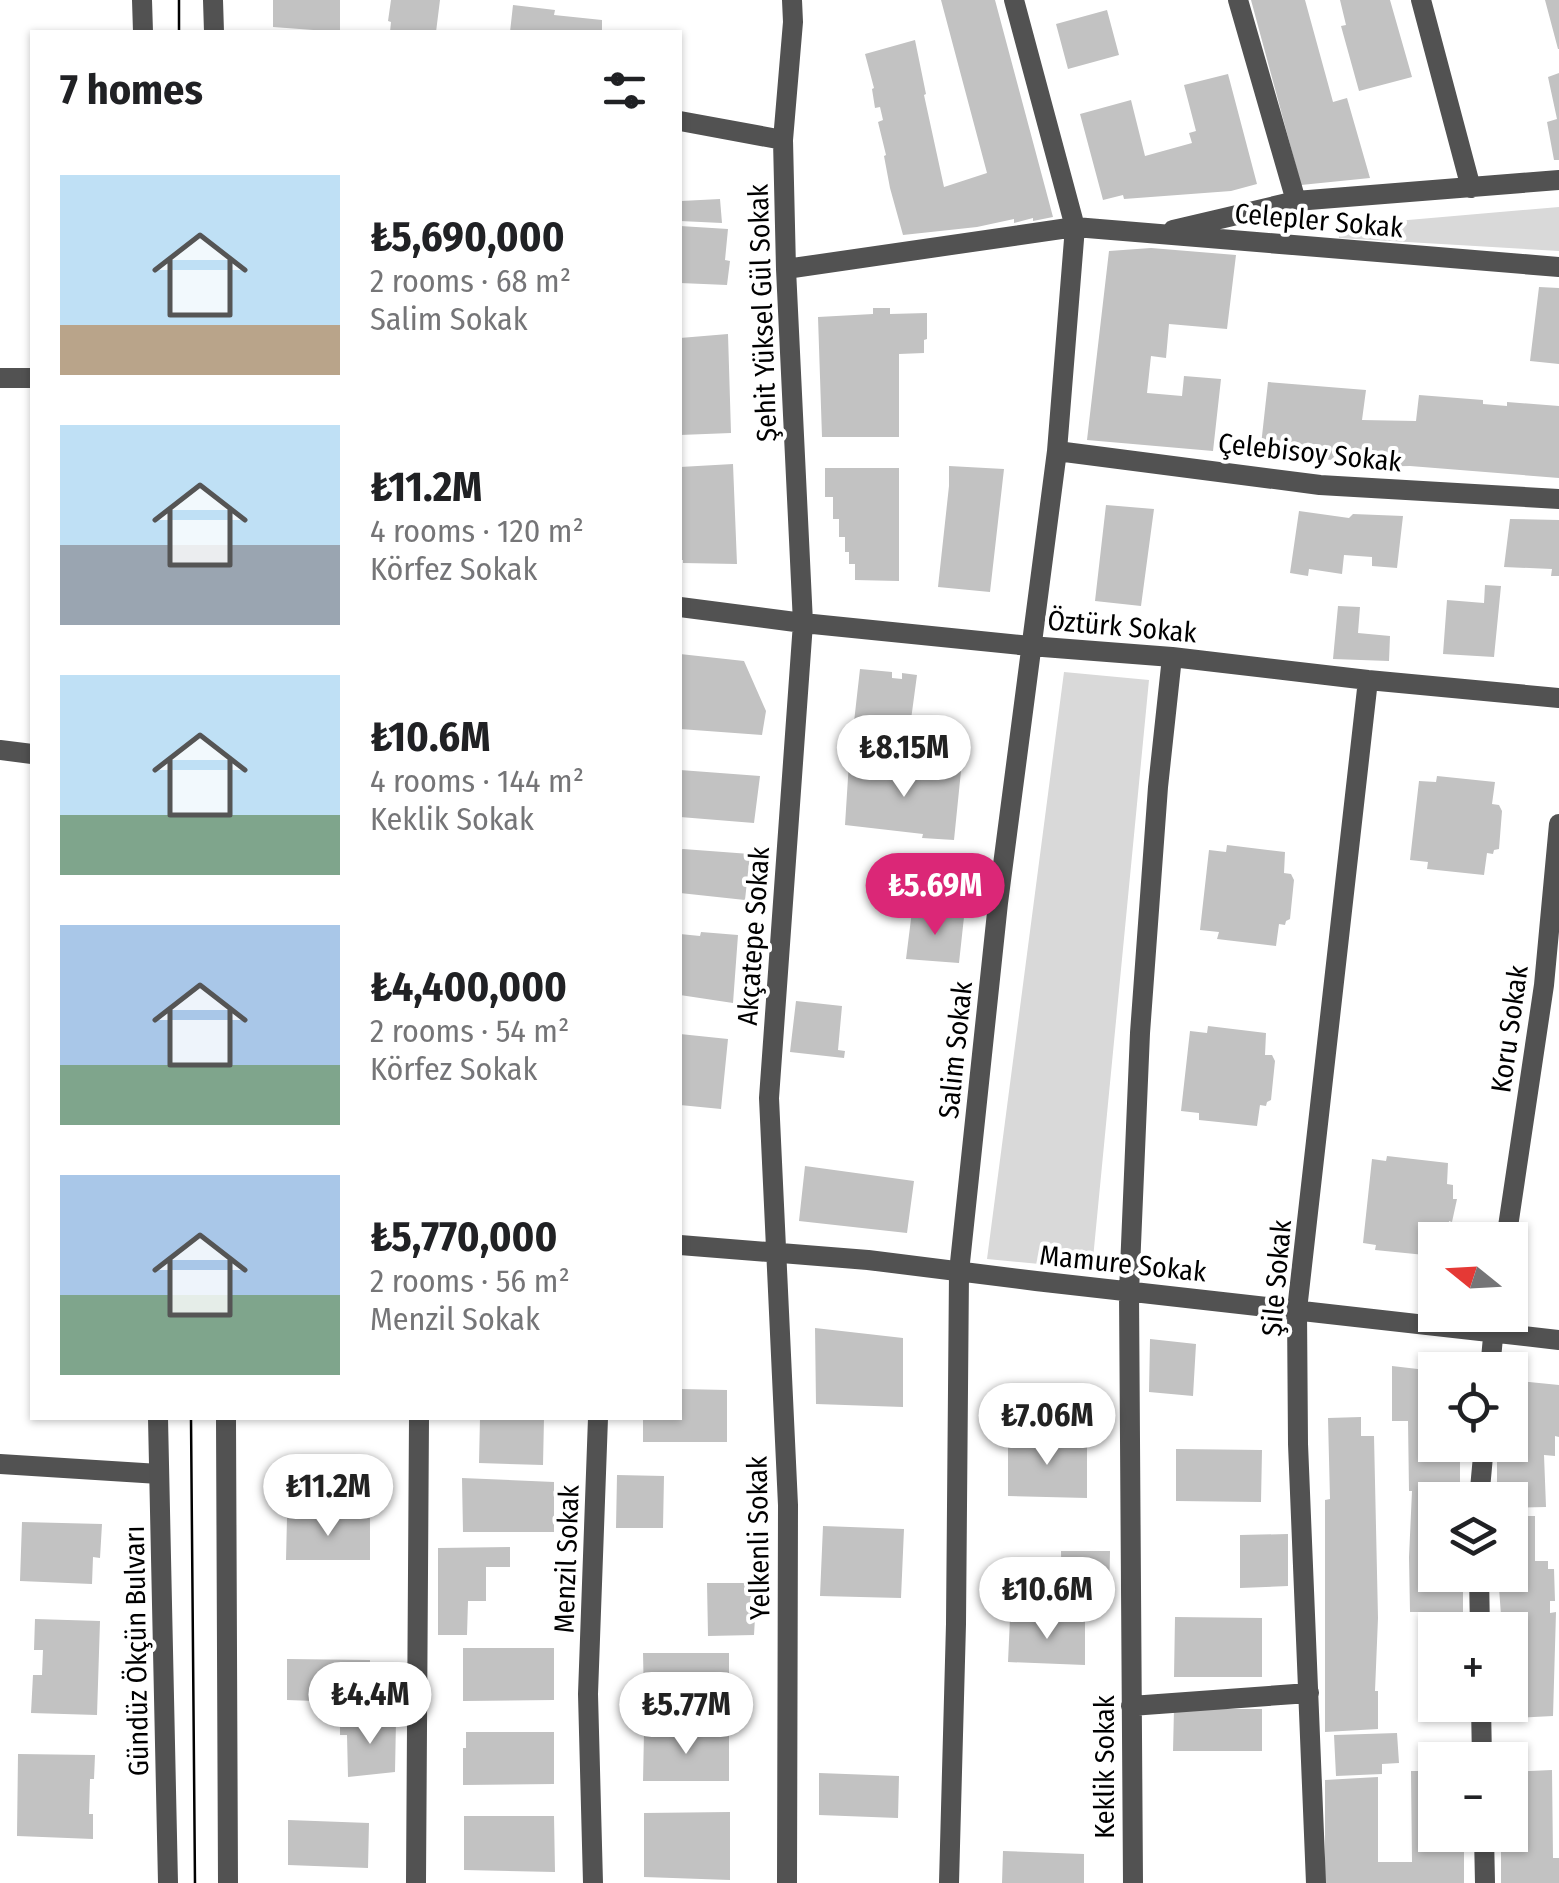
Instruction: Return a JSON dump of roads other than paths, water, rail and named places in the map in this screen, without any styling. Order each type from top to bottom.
[{"type":"street","points":[[142,0],[143,30]]},
{"type":"street","points":[[213,0],[214,30]]},
{"type":"street","name":"Şehit Yüksel Gül Sokak","points":[[792,0],[783,140],[803,623]]},
{"type":"street","name":"Salim Sokak","points":[[949,1883],[959,1272],[998,903],[1056,452],[1075,228],[1014,0]]},
{"type":"street","points":[[1238,0],[1296,200]]},
{"type":"street","points":[[1421,0],[1471,188]]},
{"type":"street","points":[[682,121],[783,140]]},
{"type":"street","points":[[1156,234],[1296,200],[1559,180]]},
{"type":"street","name":"Celepler Sokak","points":[[786,269],[1075,228],[1559,267]]},
{"type":"street","points":[[0,378],[30,378]]},
{"type":"street","name":"Çelebisoy Sokak","points":[[1056,452],[1320,484],[1559,498]]},
{"type":"street","name":"Öztürk Sokak","points":[[682,607],[803,623],[1559,698]]},
{"type":"street","name":"Akçatepe Sokak","points":[[775,1252],[769,1098],[803,623]]},
{"type":"street","name":"Keklik Sokak","points":[[1133,1883],[1129,1292],[1140,1033],[1172,657]]},
{"type":"street","name":"Şile Sokak","points":[[1316,1883],[1298,1444],[1298,1310],[1368,680]]},
{"type":"street","points":[[0,750],[30,754]]},
{"type":"street","name":"Koru Sokak","points":[[1509,1222],[1544,985],[1559,824]]},
{"type":"street","name":"Mamure Sokak","points":[[682,1245],[868,1260],[1298,1310],[1418,1318]]},
{"type":"street","name":"Yelkenli Sokak","points":[[775,1252],[788,1505],[787,1883]]},
{"type":"street","name":"Mamure Sokak","points":[[1528,1332],[1559,1340]]},
{"type":"street","name":"Gündüz Ökçün Bulvarı","points":[[158,1420],[168,1883]]},
{"type":"street","points":[[226,1420],[228,1883]]},
{"type":"street","points":[[416,1883],[419,1420]]},
{"type":"street","name":"Menzil Sokak","points":[[593,1883],[588,1694],[598,1420]]},
{"type":"street","points":[[0,1464],[159,1474]]},
{"type":"street","points":[[1132,1706],[1309,1692]]},
{"type":"street","points":[[1484,1852],[1485,1883]]},
{"type":"tram line","points":[[179,0],[179,30]]},
{"type":"tram line","points":[[191,1420],[195,1883]]}]
